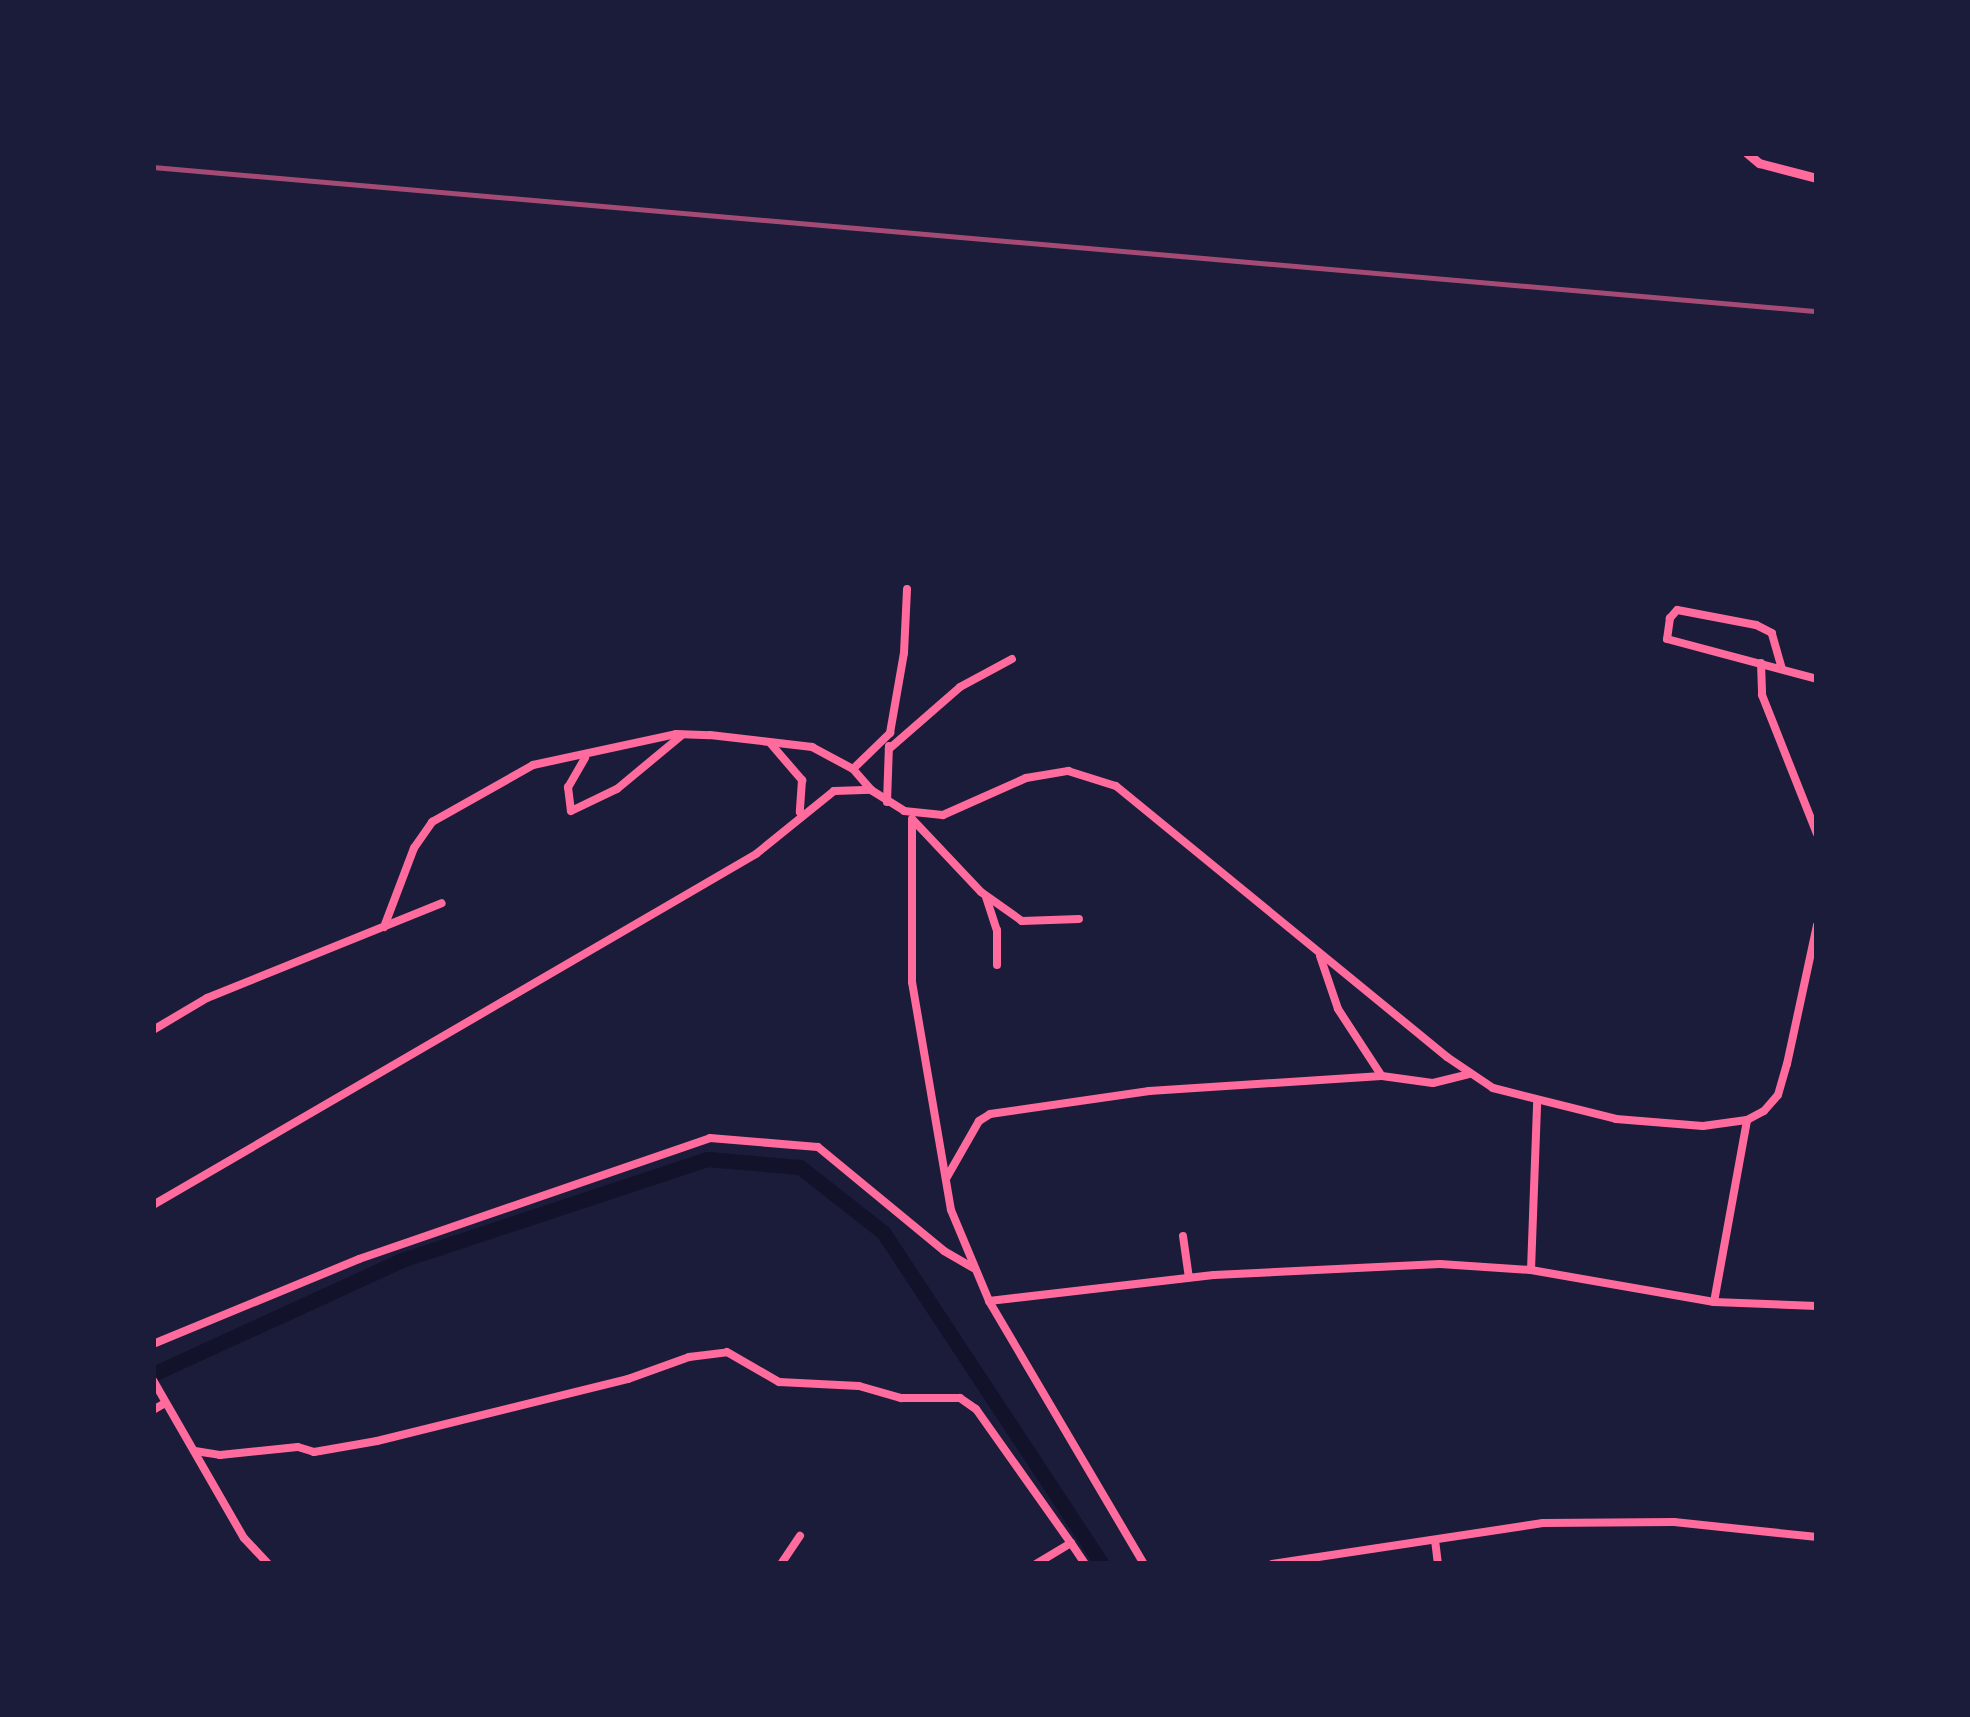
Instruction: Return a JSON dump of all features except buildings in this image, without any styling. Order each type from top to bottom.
[{"type":"street","points":[[1747,153],[1759,163],[1817,178]]},
{"type":"street","points":[[887,802],[907,590]]},
{"type":"street","points":[[1782,669],[1772,633],[1756,625],[1677,610],[1670,618],[1667,639],[1817,679]]},
{"type":"street","points":[[889,749],[944,699],[1012,659]]},
{"type":"street","points":[[1761,663],[1762,695],[1817,834]]},
{"type":"street","points":[[853,769],[890,733]]},
{"type":"street","points":[[586,756],[568,787],[571,811],[617,789],[683,734]]},
{"type":"street","points":[[384,927],[405,869],[432,822],[533,766],[683,734],[812,747],[853,769],[872,790],[904,811],[986,895],[1022,921],[1079,919]]},
{"type":"street","points":[[770,743],[802,780],[805,800],[798,817]]},
{"type":"street","points":[[904,811],[943,815],[1026,778],[1068,771],[1116,786],[1320,955],[1492,1088],[1616,1118],[1703,1126],[1747,1120],[1778,1095],[1817,925]]},
{"type":"street","points":[[153,1204],[756,854],[834,791],[872,790]]},
{"type":"street","points":[[912,819],[912,982],[951,1210],[989,1301],[1144,1564]]},
{"type":"street","points":[[986,895],[997,930],[997,965]]},
{"type":"street","points":[[153,1030],[207,998],[442,903]]},
{"type":"street","points":[[1320,955],[1324,980],[1338,1010],[1382,1076]]},
{"type":"street","points":[[946,1178],[979,1121],[990,1114],[1149,1090],[1382,1076],[1433,1083],[1471,1073]]},
{"type":"street","points":[[1531,1270],[1537,1102]]},
{"type":"street","points":[[1714,1302],[1747,1120]]},
{"type":"street","points":[[153,1344],[359,1259],[710,1138],[818,1147],[944,1251],[973,1268]]},
{"type":"street","points":[[1183,1236],[1189,1278]]},
{"type":"street","points":[[989,1301],[1189,1278],[1440,1264],[1531,1270],[1714,1302],[1817,1306]]},
{"type":"street","points":[[195,1451],[220,1455],[298,1447],[314,1452],[397,1437],[628,1379],[688,1357],[727,1352],[779,1382],[859,1386],[901,1398],[960,1398],[976,1408],[1085,1564]]},
{"type":"street","points":[[153,1380],[244,1538],[268,1564]]},
{"type":"street","points":[[153,1409],[165,1403]]},
{"type":"street","points":[[1272,1564],[1543,1523],[1611,1520],[1817,1538]]},
{"type":"street","points":[[782,1564],[800,1536]]},
{"type":"street","points":[[1435,1540],[1438,1564]]},
{"type":"street","points":[[1036,1564],[1071,1543]]},
{"type":"waterway","points":[[153,1374],[402,1260],[707,1159],[800,1167],[883,1232],[1102,1564]]},
{"type":"railway","points":[[153,167],[1817,311]]}]
